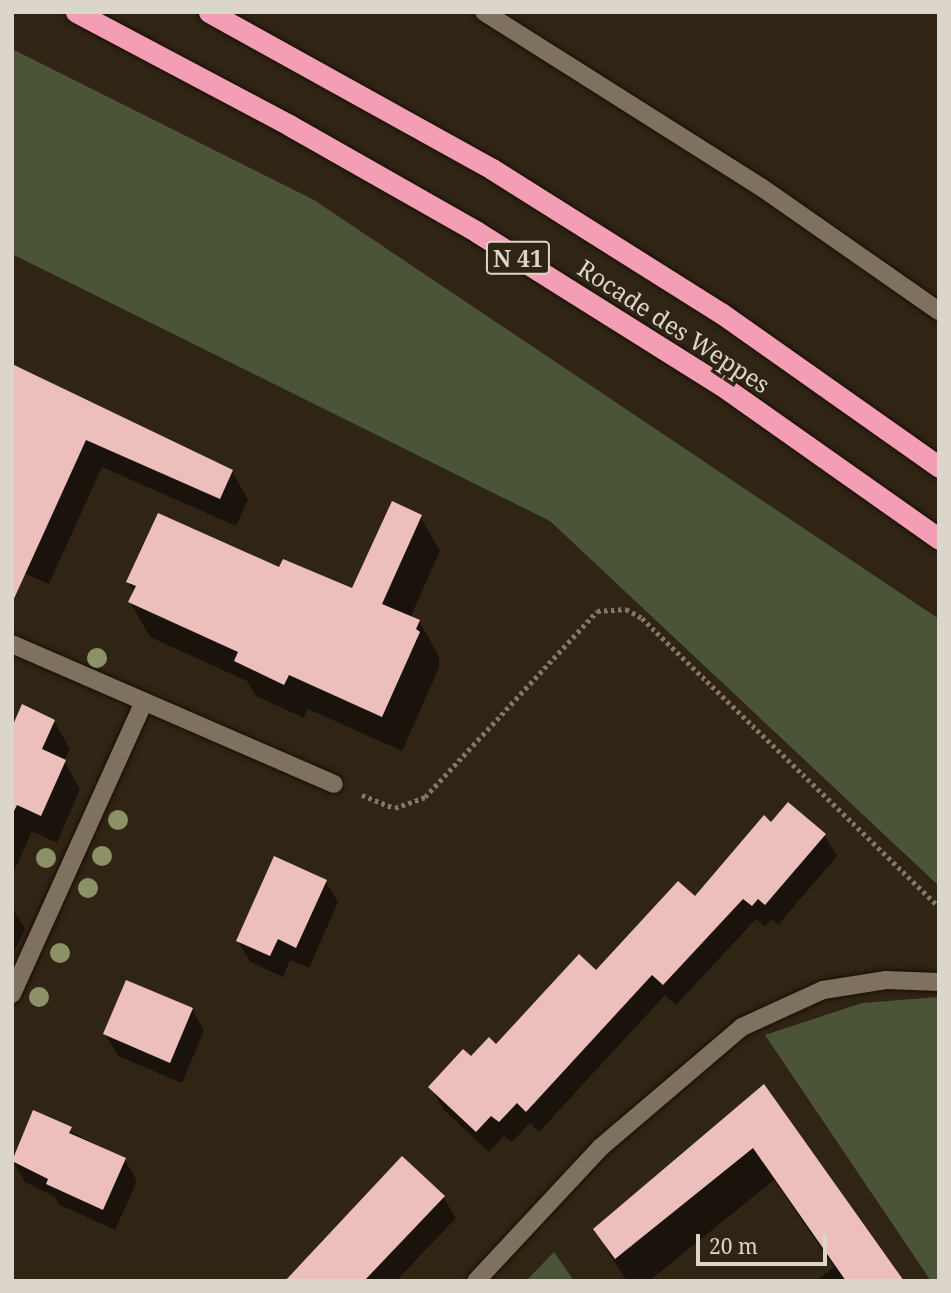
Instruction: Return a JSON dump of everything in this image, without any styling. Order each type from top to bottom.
[{"type":"highway","name":"Rocade des Weppes","points":[[76,12],[289,125],[477,232],[721,385],[939,539]]},
{"type":"highway","name":"Rocade des Weppes","points":[[209,12],[492,169],[721,313],[939,467]]},
{"type":"street","points":[[484,12],[761,187],[939,311]]},
{"type":"street","points":[[12,644],[143,704],[334,784]]},
{"type":"street","points":[[12,994],[143,704]]},
{"type":"street","points":[[477,1281],[601,1147],[742,1027],[823,990],[886,980],[939,982]]},
{"type":"path","points":[[334,784],[395,807],[425,797],[597,611],[626,609],[642,618],[939,907]]},
{"type":"green space","points":[[12,49],[314,200],[939,619],[939,886],[550,521],[12,254]]},
{"type":"green space","points":[[939,997],[939,1281],[931,1281],[765,1035],[862,1003]]},
{"type":"green space","points":[[554,1252],[574,1281],[526,1281]]},
{"type":"building","points":[[12,364],[233,470],[220,499],[86,440],[12,603]]},
{"type":"building","points":[[392,501],[422,515],[382,604],[420,620],[416,629],[420,632],[382,717],[289,675],[284,685],[234,661],[238,652],[128,602],[136,586],[126,582],[158,513],[279,567],[283,559],[352,588]]},
{"type":"building","points":[[22,704],[55,720],[42,749],[66,760],[41,816],[17,805],[12,815],[12,727]]},
{"type":"building","points":[[788,802],[826,834],[765,905],[758,899],[752,906],[743,899],[663,985],[652,975],[526,1112],[517,1103],[499,1122],[491,1116],[476,1132],[428,1087],[463,1049],[471,1056],[489,1037],[496,1044],[579,954],[596,970],[678,881],[695,896],[764,815],[771,822]]},
{"type":"building","points":[[274,856],[327,880],[296,948],[278,939],[270,956],[236,941]]},
{"type":"building","points":[[126,980],[193,1008],[170,1063],[103,1034]]},
{"type":"building","points":[[764,1084],[904,1281],[846,1281],[753,1148],[615,1259],[593,1229]]},
{"type":"building","points":[[33,1110],[72,1127],[69,1133],[126,1158],[103,1210],[46,1184],[48,1179],[12,1161]]},
{"type":"building","points":[[402,1156],[445,1196],[364,1281],[285,1281]]}]
